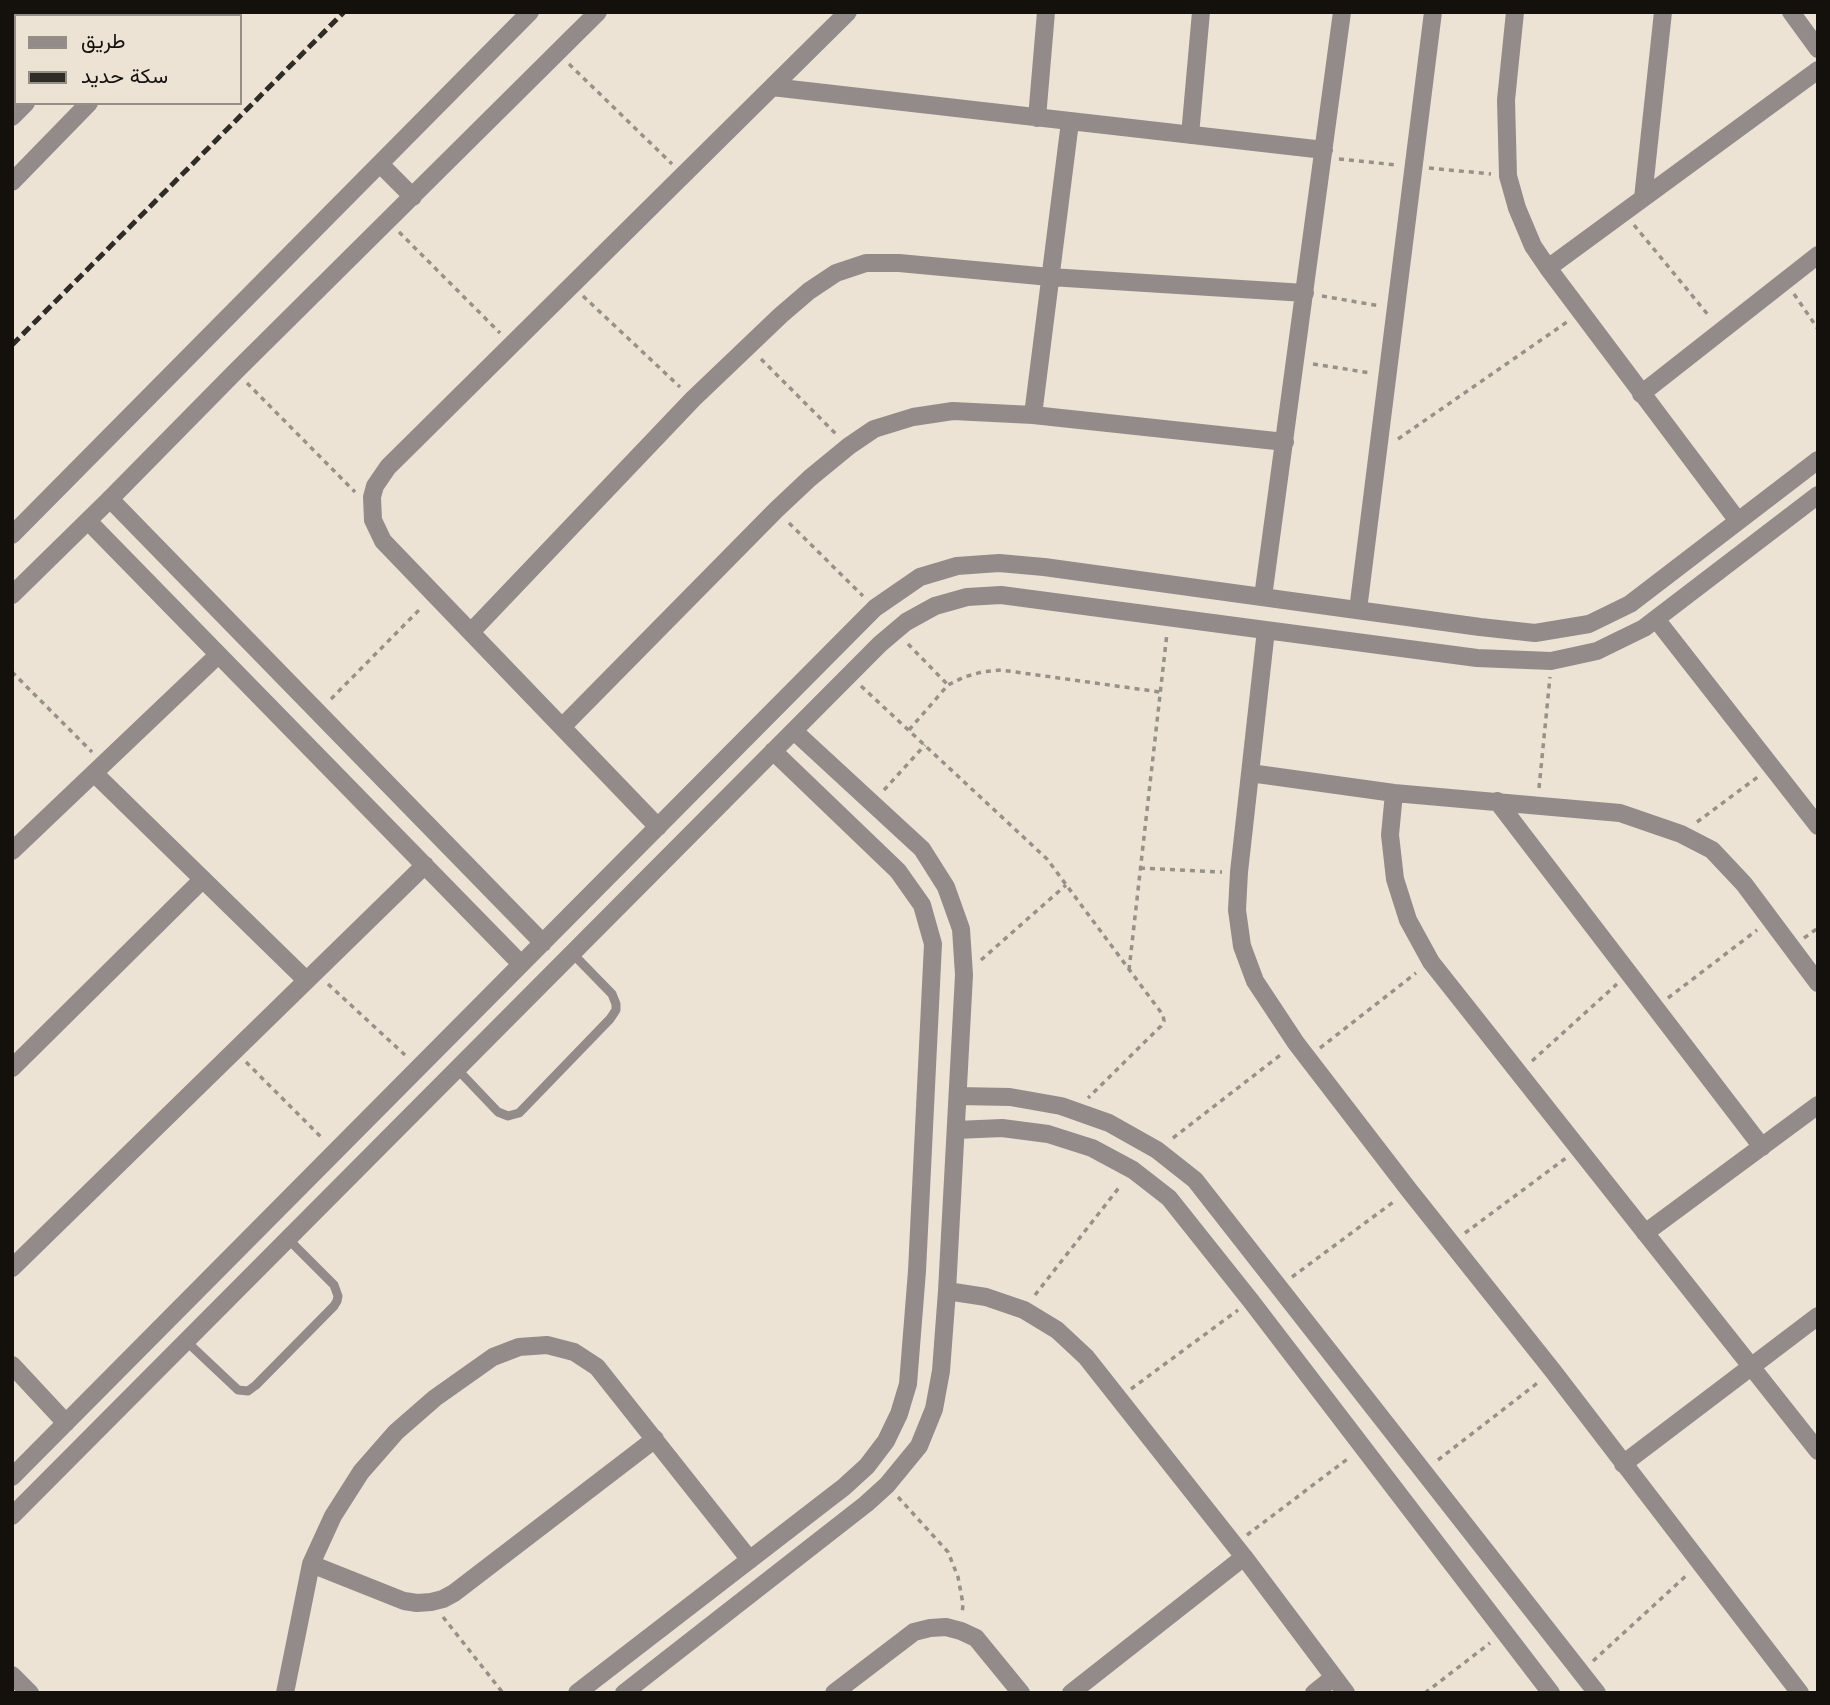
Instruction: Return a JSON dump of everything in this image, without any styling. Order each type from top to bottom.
[{"type":"street","points":[[12,535],[530,12]]},
{"type":"street","points":[[12,595],[598,12]]},
{"type":"street","points":[[658,827],[383,541],[373,520],[375,486],[388,467],[848,12]]},
{"type":"street","points":[[1037,118],[1046,12]]},
{"type":"street","points":[[1190,135],[1201,12]]},
{"type":"street","points":[[1263,597],[1342,12]]},
{"type":"street","points":[[1358,610],[1433,12]]},
{"type":"street","points":[[1516,12],[1506,100],[1508,176],[1517,208],[1533,246],[1738,522]]},
{"type":"street","points":[[1643,198],[1663,12]]},
{"type":"street","points":[[1791,12],[1818,49]]},
{"type":"street","points":[[1548,268],[1818,70]]},
{"type":"street","points":[[772,87],[1324,150]]},
{"type":"street","points":[[12,182],[87,105]]},
{"type":"street","points":[[1032,415],[1070,122]]},
{"type":"street","points":[[380,164],[413,197]]},
{"type":"street","points":[[1641,394],[1818,255]]},
{"type":"street","points":[[471,632],[693,399],[809,291],[836,273],[866,263],[899,263],[1050,277],[1305,293]]},
{"type":"street","points":[[562,727],[776,510],[810,478],[874,429],[913,417],[953,411],[1032,415],[1285,442]]},
{"type":"street","points":[[12,1477],[875,608],[920,577],[957,566],[999,563],[1044,567],[1535,633],[1588,624],[1630,604],[1818,460]]},
{"type":"street","points":[[12,1516],[773,751],[906,622],[935,606],[967,597],[1001,595],[1477,658],[1551,661],[1597,651],[1644,628],[1818,495]]},
{"type":"street","points":[[110,499],[543,943]]},
{"type":"street","points":[[88,520],[522,964]]},
{"type":"street","points":[[1040,600],[1044,567]]},
{"type":"street","points":[[1656,619],[1818,826]]},
{"type":"street","points":[[1266,630],[1237,910],[1242,946],[1255,981],[1307,1058],[1553,1371],[1800,1693]]},
{"type":"street","points":[[12,850],[218,654]]},
{"type":"street","points":[[624,1693],[887,1485],[919,1446],[934,1409],[941,1371],[964,975],[961,929],[946,887],[922,849],[794,731]]},
{"type":"street","points":[[577,1693],[844,1488],[867,1466],[886,1441],[899,1414],[908,1384],[918,1271],[933,944],[922,905],[898,871],[773,751]]},
{"type":"street","points":[[99,768],[203,879],[311,976]]},
{"type":"street","points":[[1250,773],[1394,793],[1620,813],[1681,834],[1712,850],[1744,884],[1818,983]]},
{"type":"street","points":[[1394,793],[1390,835],[1395,878],[1408,920],[1431,962],[1818,1451]]},
{"type":"street","points":[[1497,801],[1762,1147]]},
{"type":"street","points":[[12,1268],[425,865]]},
{"type":"street","points":[[12,1068],[203,879]]},
{"type":"street","points":[[958,1096],[1010,1097],[1061,1106],[1109,1123],[1157,1150],[1195,1180],[1597,1693]]},
{"type":"street","points":[[1645,1233],[1818,1105]]},
{"type":"street","points":[[956,1130],[1002,1128],[1048,1134],[1092,1148],[1133,1170],[1169,1198],[1551,1693]]},
{"type":"street","points":[[947,1292],[986,1297],[1024,1310],[1057,1330],[1086,1357],[1239,1551],[1346,1693]]},
{"type":"street","points":[[1623,1464],[1818,1316]]},
{"type":"street","points":[[285,1693],[311,1564],[333,1516],[361,1472],[396,1432],[435,1398],[493,1357],[519,1347],[547,1345],[574,1352],[597,1367],[750,1560]]},
{"type":"street","points":[[12,1365],[66,1423]]},
{"type":"street","points":[[311,1564],[404,1601],[431,1602],[454,1593],[655,1439]]},
{"type":"street","points":[[1071,1693],[1239,1551]]},
{"type":"street","points":[[834,1693],[914,1632],[946,1627],[976,1638],[1021,1693]]},
{"type":"street","points":[[12,1675],[30,1693]]},
{"type":"street","points":[[1314,1693],[1334,1677]]},
{"type":"lane","points":[[457,1069],[498,1112],[508,1116],[523,1109],[616,1010],[612,994],[572,953]]},
{"type":"lane","points":[[187,1341],[238,1390],[248,1391],[256,1385],[337,1301],[334,1285],[288,1239]]},
{"type":"path","points":[[558,53],[683,175]]},
{"type":"path","points":[[1624,212],[1721,331]]},
{"type":"path","points":[[388,222],[512,344]]},
{"type":"path","points":[[1785,281],[1818,328]]},
{"type":"path","points":[[571,285],[693,399]]},
{"type":"path","points":[[1305,293],[1395,309]]},
{"type":"path","points":[[1377,453],[1580,312]]},
{"type":"path","points":[[748,346],[849,446]]},
{"type":"path","points":[[1296,362],[1387,376]]},
{"type":"path","points":[[236,371],[372,508]]},
{"type":"path","points":[[776,510],[875,608]]},
{"type":"path","points":[[317,713],[434,594]]},
{"type":"path","points":[[1129,970],[1168,617]]},
{"type":"path","points":[[895,631],[948,685]]},
{"type":"path","points":[[1538,804],[1551,661]]},
{"type":"path","points":[[909,730],[948,685],[982,672],[1001,670],[1160,692]]},
{"type":"path","points":[[12,672],[99,768]]},
{"type":"path","points":[[850,675],[1048,859],[1163,1015],[1163,1024],[1075,1111]]},
{"type":"path","points":[[872,803],[925,745]]},
{"type":"path","points":[[1681,834],[1772,766]]},
{"type":"path","points":[[1140,868],[1239,872]]},
{"type":"path","points":[[964,975],[1066,885]]},
{"type":"path","points":[[1656,1008],[1770,920]]},
{"type":"path","points":[[1307,1058],[1431,962]]},
{"type":"path","points":[[1519,1073],[1629,973]]},
{"type":"path","points":[[311,976],[419,1068]]},
{"type":"path","points":[[1157,1150],[1296,1043]]},
{"type":"path","points":[[234,1051],[337,1151]]},
{"type":"path","points":[[1451,1244],[1579,1149]]},
{"type":"path","points":[[1024,1310],[1133,1170]]},
{"type":"path","points":[[1279,1287],[1409,1190]]},
{"type":"path","points":[[1120,1398],[1251,1301]]},
{"type":"path","points":[[1424,1471],[1553,1371]]},
{"type":"path","points":[[1239,1551],[1363,1448]]},
{"type":"path","points":[[887,1485],[948,1552],[958,1577],[963,1604],[961,1631]]},
{"type":"path","points":[[1581,1672],[1699,1564]]},
{"type":"path","points":[[431,1602],[503,1693]]},
{"type":"path","points":[[1425,1693],[1504,1632]]},
{"type":"railway","points":[[12,345],[344,12]]}]
